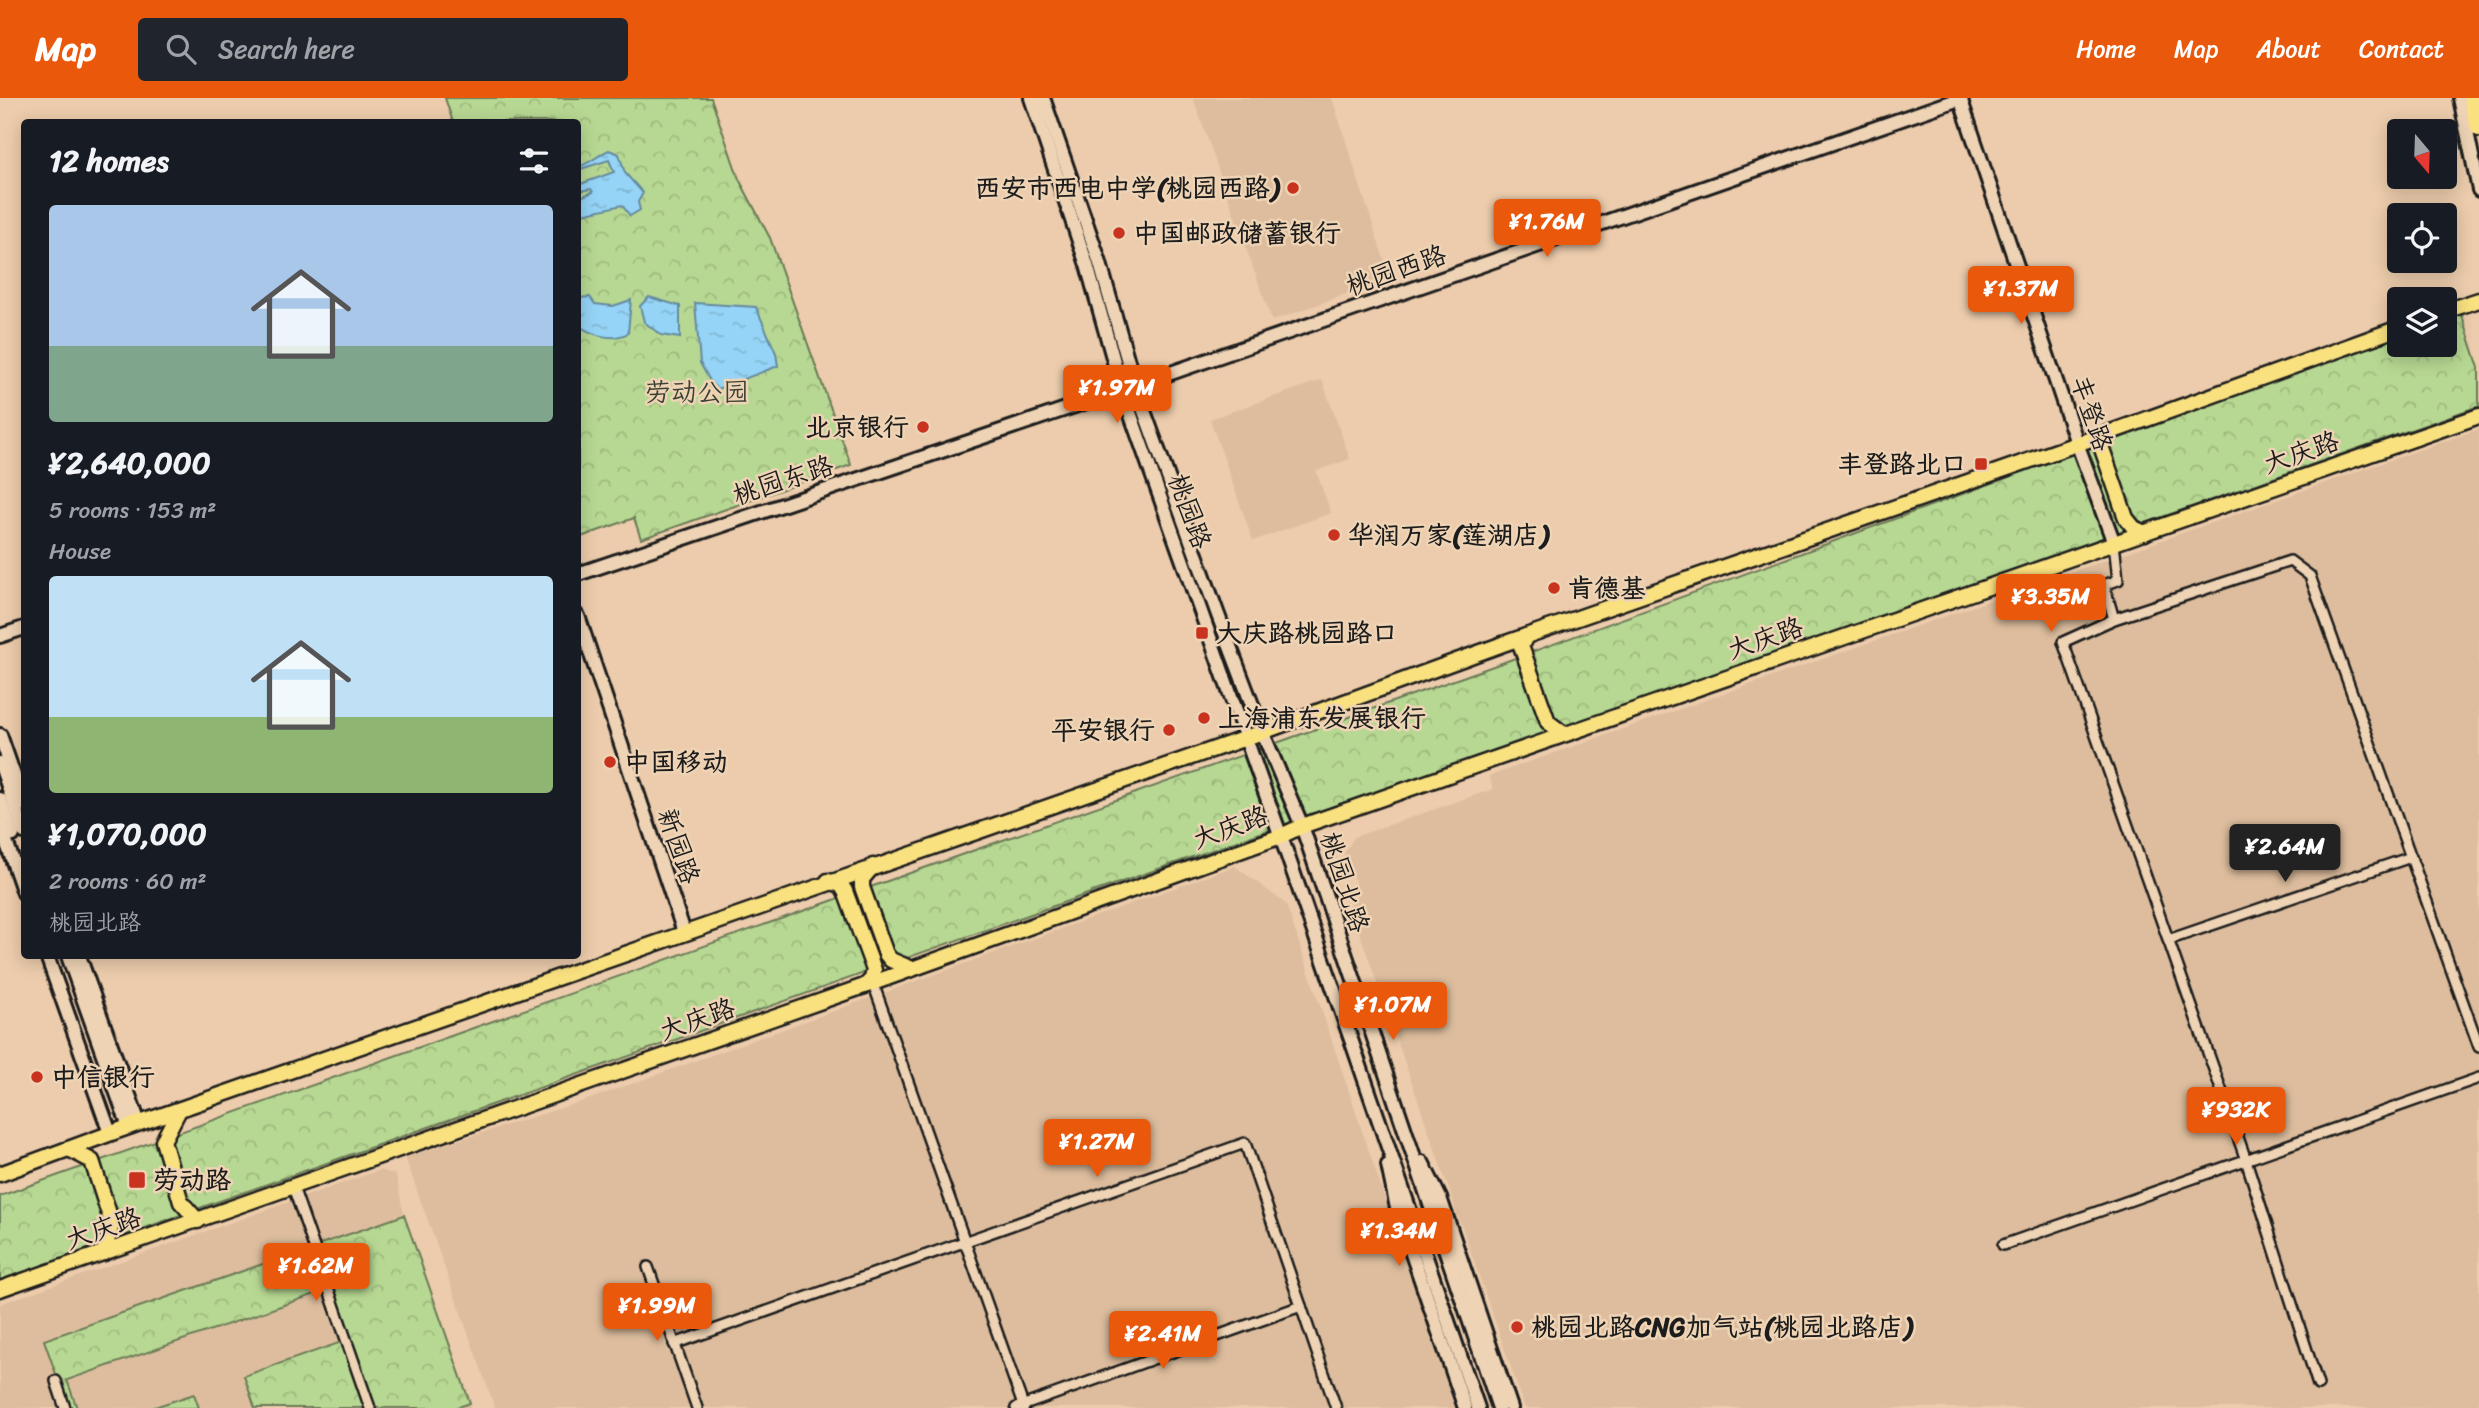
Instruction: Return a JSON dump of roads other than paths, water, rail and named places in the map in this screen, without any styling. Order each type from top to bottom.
[{"type":"highway","points":[[2472,98],[2479,128]]},
{"type":"main road","name":"桃园路","points":[[1031,98],[1246,737]]},
{"type":"main road","name":"桃园路","points":[[1043,98],[1099,260],[1129,388],[1262,731]]},
{"type":"main road","name":"桃园西路","points":[[1129,388],[1960,98]]},
{"type":"main road","name":"丰登路","points":[[1960,98],[2080,442]]},
{"type":"main road","points":[[2460,98],[2479,190]]},
{"type":"main road","points":[[2457,307],[2479,300]]},
{"type":"main road","points":[[0,1174],[2111,432],[2387,332]]},
{"type":"main road","name":"桃园东路","points":[[581,573],[1129,388]]},
{"type":"main road","name":"大庆路","points":[[0,1289],[869,985],[1302,826],[2479,416]]},
{"type":"main road","points":[[2111,432],[2101,446],[2126,518],[2134,528],[2145,533]]},
{"type":"main road","points":[[2080,442],[2096,448],[2123,523],[2123,536],[2116,543]]},
{"type":"main road","name":"新园路","points":[[581,625],[684,932]]},
{"type":"main road","points":[[0,636],[21,629]]},
{"type":"main road","points":[[1526,636],[1521,646],[1548,722],[1564,734]]},
{"type":"main road","points":[[1505,643],[1516,648],[1543,726],[1545,734],[1540,743]]},
{"type":"main road","name":"桃园北路","points":[[1262,731],[1302,826],[1499,1408]]},
{"type":"main road","points":[[0,736],[21,796]]},
{"type":"main road","name":"桃园北路","points":[[1246,737],[1478,1408]]},
{"type":"main road","points":[[0,763],[21,823]]},
{"type":"main road","points":[[0,799],[21,859]]},
{"type":"main road","points":[[0,824],[21,884]]},
{"type":"main road","points":[[874,865],[862,879],[862,887],[886,954],[891,960],[912,969]]},
{"type":"main road","points":[[828,881],[841,885],[845,891],[874,970],[869,985]]},
{"type":"main road","points":[[48,959],[124,1129]]},
{"type":"main road","points":[[57,959],[124,1129]]},
{"type":"main road","points":[[69,959],[124,1129]]},
{"type":"main road","points":[[80,959],[124,1129]]},
{"type":"main road","points":[[179,1110],[163,1140],[181,1202],[198,1220]]},
{"type":"main road","points":[[1378,1116],[1398,1213],[1465,1408]]},
{"type":"main road","points":[[1403,1124],[1440,1198],[1511,1408]]},
{"type":"main road","points":[[69,1149],[92,1161],[112,1223],[104,1253]]},
{"type":"street","points":[[2114,619],[2104,585],[2118,580],[2116,543]]},
{"type":"street","points":[[2318,1385],[2246,1160],[2063,642],[2114,619],[2290,561],[2310,576],[2479,1047]]},
{"type":"street","points":[[2168,940],[2411,857]]},
{"type":"street","points":[[869,985],[965,1242],[1021,1407],[1301,1306]]},
{"type":"street","points":[[2003,1245],[2479,1078]]},
{"type":"street","points":[[674,1345],[1245,1143],[1336,1408]]},
{"type":"street","points":[[293,1187],[370,1408]]},
{"type":"street","points":[[648,1267],[697,1408]]},
{"type":"street","points":[[56,1381],[65,1408]]},
{"type":"water","points":[[609,150],[619,154],[625,173],[643,193],[638,202],[640,210],[630,216],[622,205],[581,214],[581,197],[593,192],[591,189],[581,191],[581,184],[614,172],[609,160],[581,169],[581,166]]},
{"type":"water","points":[[590,297],[595,304],[613,306],[631,300],[628,333],[615,337],[602,336],[581,327],[581,298]]},
{"type":"water","points":[[649,297],[680,306],[680,338],[661,335],[644,322],[640,306]]},
{"type":"water","points":[[695,303],[756,307],[776,353],[778,366],[715,390],[700,363]]},
{"type":"place","name":"西安市西电中学(桃园西路)","points":[[1293,188]]},
{"type":"place","name":"中国邮政储蓄银行","points":[[1119,233]]},
{"type":"place","name":"北京银行","points":[[923,427]]},
{"type":"place","name":"丰登路北口","points":[[1981,464]]},
{"type":"place","name":"华润万家(莲湖店)","points":[[1334,535]]},
{"type":"place","name":"肯德基","points":[[1554,588]]},
{"type":"place","name":"大庆路桃园路口","points":[[1202,633]]},
{"type":"place","name":"上海浦东发展银行","points":[[1204,718]]},
{"type":"place","name":"平安银行","points":[[1169,730]]},
{"type":"place","name":"中国移动","points":[[610,762]]},
{"type":"place","name":"中信银行","points":[[37,1077]]},
{"type":"place","name":"劳动路","points":[[137,1180]]},
{"type":"place","name":"桃园北路CNG加气站(桃园北路店)","points":[[1517,1327]]},
{"type":"park label","name":"劳动公园","points":[[697,392]]}]
